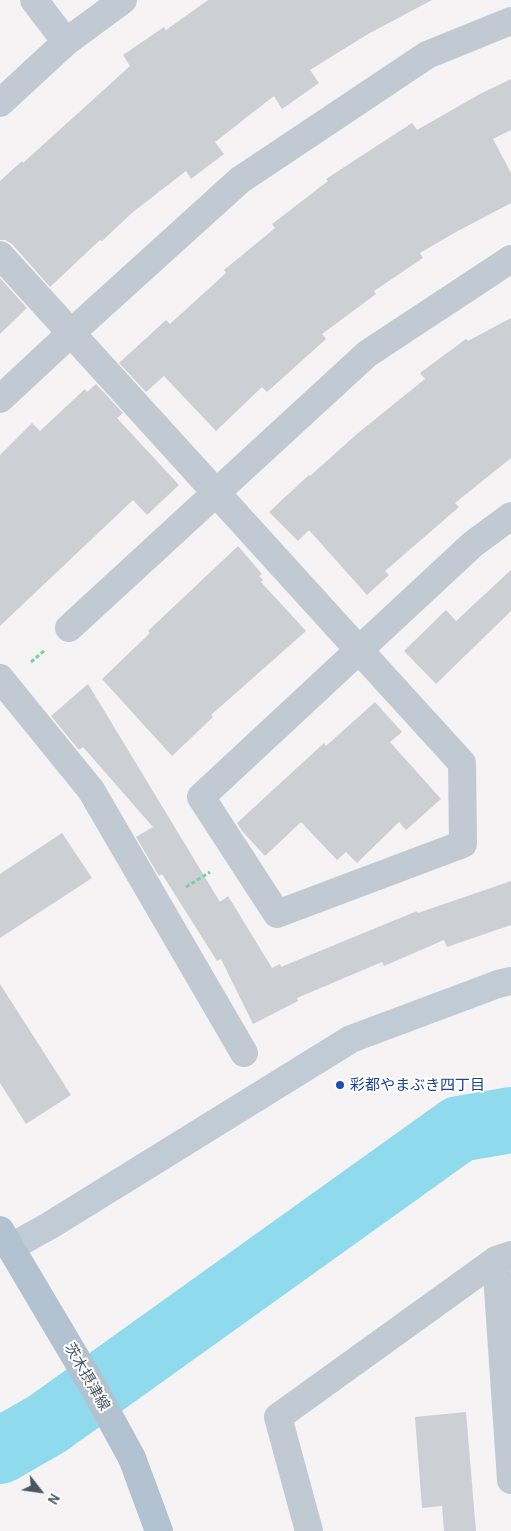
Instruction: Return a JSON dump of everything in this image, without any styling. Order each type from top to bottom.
[{"type":"main road","name":"茨木摂津線","points":[[5,1239],[92,1384],[132,1458],[159,1531]]},
{"type":"street","points":[[34,0],[66,42]]},
{"type":"street","points":[[0,103],[66,42],[123,0]]},
{"type":"street","points":[[0,400],[240,180],[428,55],[511,21]]},
{"type":"street","points":[[0,255],[216,493],[359,650],[462,763],[463,844],[277,914],[201,797],[359,650],[473,544],[511,516]]},
{"type":"street","points":[[69,628],[366,354],[511,259]]},
{"type":"street","points":[[3,682],[91,790],[244,1053]]},
{"type":"street","points":[[5,1239],[58,1221],[351,1039],[498,984],[511,981]]},
{"type":"street","points":[[503,1258],[511,1480]]},
{"type":"street","points":[[309,1531],[278,1417],[503,1258]]},
{"type":"path","points":[[3,682],[69,628]]},
{"type":"path","points":[[158,904],[239,855]]},
{"type":"building","points":[[208,0],[432,0],[368,34],[310,70],[319,83],[282,109],[274,96],[215,142],[224,154],[191,179],[186,171],[133,212],[102,241],[100,240],[50,287],[12,244],[5,240],[0,240],[0,181],[22,161],[23,163],[130,66],[123,55],[164,27],[166,30]]},
{"type":"building","points":[[511,79],[511,130],[493,139],[511,173],[511,203],[420,253],[423,258],[374,291],[376,294],[322,334],[326,339],[267,392],[262,387],[216,431],[164,376],[146,392],[119,363],[166,320],[170,324],[226,273],[224,270],[275,228],[272,224],[328,181],[326,179],[412,123],[417,130],[480,94]]},
{"type":"building","points":[[0,278],[27,308],[0,334]]},
{"type":"building","points":[[511,318],[511,458],[455,503],[459,507],[385,571],[389,575],[367,595],[309,530],[298,541],[269,512],[358,433],[425,379],[420,373],[466,339],[468,341]]},
{"type":"building","points":[[96,384],[123,413],[117,418],[179,485],[147,515],[133,500],[0,626],[0,455],[32,423],[40,431],[85,389],[87,392]]},
{"type":"building","points":[[238,546],[262,574],[259,576],[263,580],[261,582],[306,631],[211,715],[213,717],[172,756],[102,679],[150,633],[148,631]]},
{"type":"building","points":[[511,570],[511,611],[436,684],[404,651],[446,610],[456,621]]},
{"type":"building","points":[[88,684],[220,902],[228,896],[272,968],[280,964],[281,967],[417,911],[418,913],[511,881],[511,925],[447,947],[444,940],[384,966],[382,962],[297,998],[298,1001],[253,1024],[221,959],[217,961],[162,874],[159,876],[136,837],[153,827],[83,747],[79,750],[51,716]]},
{"type":"building","points":[[375,702],[402,732],[390,742],[441,799],[406,830],[399,822],[357,863],[346,852],[337,860],[301,822],[265,856],[237,823],[324,743],[326,746]]},
{"type":"building","points":[[62,833],[92,878],[0,938],[0,874]]},
{"type":"building","points":[[0,984],[71,1095],[26,1124],[0,1083]]},
{"type":"building","points":[[466,1412],[476,1531],[444,1531],[442,1506],[422,1508],[415,1417]]},
{"type":"waterway","points":[[0,1451],[47,1424],[459,1129],[511,1120]]},
{"type":"place","name":"彩都やまぶき四丁目","points":[[340,1085]]}]
